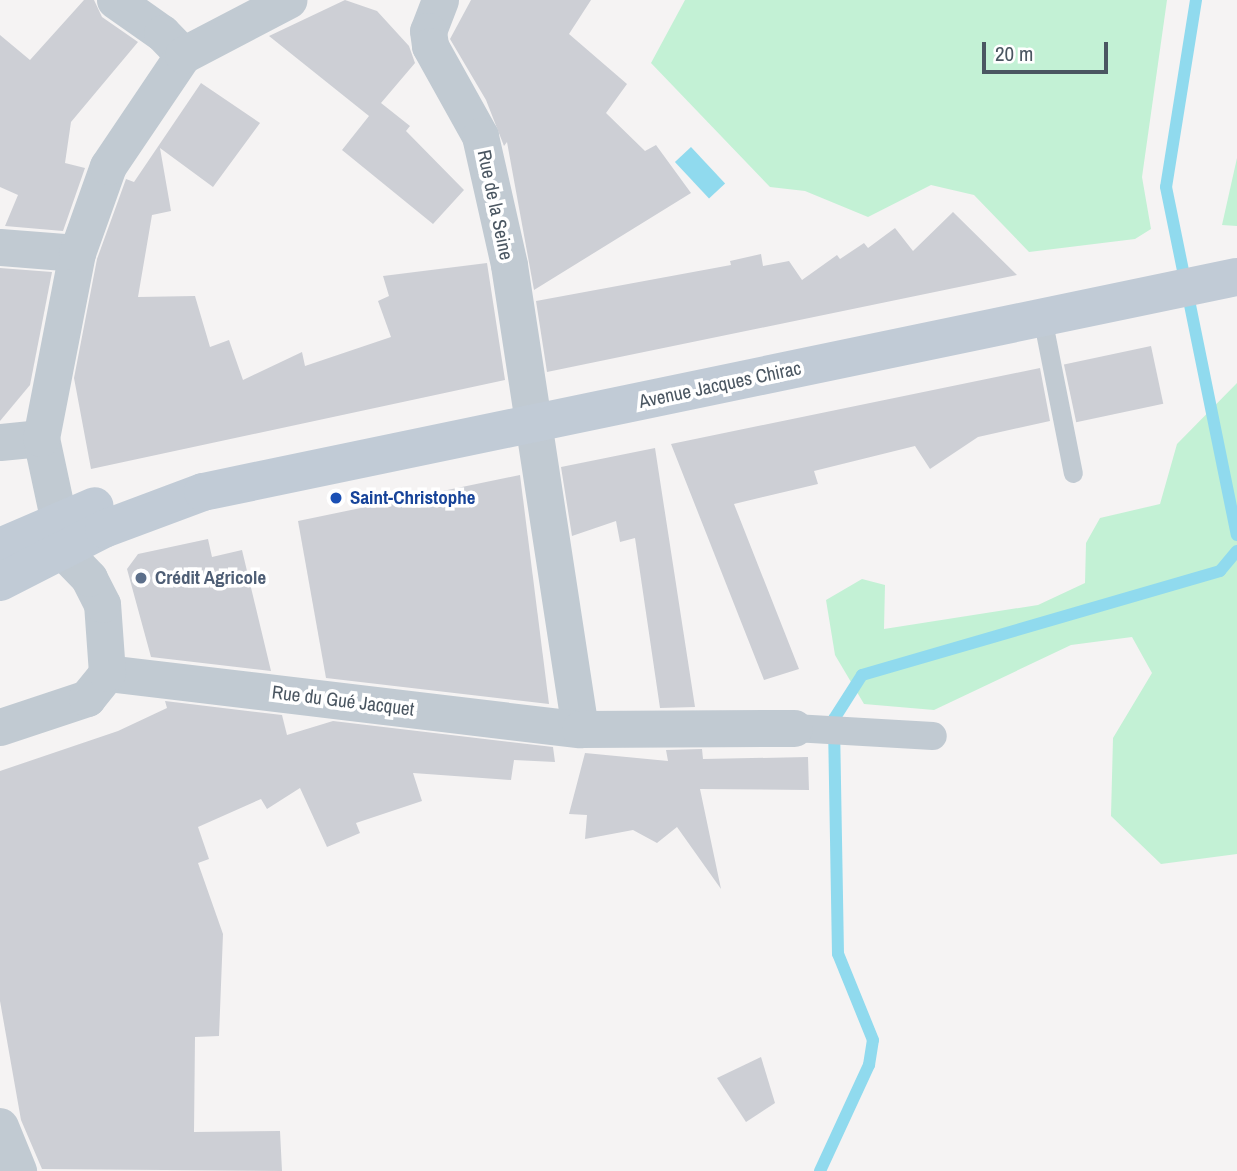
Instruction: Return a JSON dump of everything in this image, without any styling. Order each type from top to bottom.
[{"type":"main road","name":"Avenue Jacques Chirac","points":[[60,536],[145,489],[203,492],[536,425],[1237,277]]},
{"type":"main road","points":[[0,547],[60,536]]},
{"type":"main road","points":[[0,582],[60,536]]},
{"type":"street","points":[[114,0],[162,33],[183,55]]},
{"type":"street","points":[[0,727],[87,698],[107,673],[109,644],[102,604],[89,578],[60,536],[41,438],[77,253],[108,166],[183,55],[288,0]]},
{"type":"street","name":"Rue de la Seine","points":[[440,0],[428,31],[430,46],[480,136],[536,425]]},
{"type":"street","points":[[0,247],[77,253]]},
{"type":"street","points":[[536,425],[580,729]]},
{"type":"street","points":[[0,442],[41,438]]},
{"type":"street","name":"Rue du Gué Jacquet","points":[[107,673],[580,729],[794,729]]},
{"type":"street","points":[[794,729],[933,736]]},
{"type":"street","points":[[0,1127],[18,1171]]},
{"type":"lane","points":[[1042,317],[1073,473]]},
{"type":"green space","points":[[685,0],[1167,0],[1142,177],[1151,229],[1135,239],[1029,252],[974,195],[931,185],[868,217],[805,191],[770,187],[651,63]]},
{"type":"green space","points":[[1237,158],[1237,226],[1222,225]]},
{"type":"green space","points":[[1237,383],[1237,854],[1161,864],[1111,816],[1113,738],[1152,673],[1132,637],[1071,645],[934,710],[864,704],[835,655],[826,600],[862,579],[885,585],[884,629],[1038,605],[1085,583],[1086,543],[1100,518],[1160,504],[1177,444]]},
{"type":"water","points":[[691,147],[725,184],[709,199],[675,162]]},
{"type":"building","points":[[84,0],[94,0],[102,17],[138,42],[71,122],[65,163],[85,168],[63,231],[5,226],[18,195],[0,187],[0,35],[30,60]]},
{"type":"building","points":[[345,0],[377,11],[409,46],[415,63],[381,103],[410,126],[406,131],[464,190],[433,224],[342,150],[369,116],[269,36]]},
{"type":"building","points":[[471,0],[591,0],[569,34],[627,84],[606,113],[645,151],[656,145],[691,193],[534,290],[507,142],[504,146],[486,100],[450,39]]},
{"type":"building","points":[[201,83],[260,123],[213,187],[160,148],[171,211],[152,215],[138,297],[195,296],[210,347],[229,340],[243,380],[302,352],[305,366],[391,337],[378,301],[389,296],[383,276],[487,263],[505,380],[91,469],[74,378],[97,259],[126,179],[134,182]]},
{"type":"building","points":[[953,212],[1017,275],[547,372],[536,301],[731,265],[730,261],[761,254],[763,266],[789,261],[802,280],[837,255],[840,259],[864,243],[868,248],[895,228],[913,251]]},
{"type":"building","points":[[0,268],[52,272],[30,385],[0,421]]},
{"type":"building","points":[[1151,346],[1163,404],[1076,422],[1064,365]]},
{"type":"building","points":[[1040,368],[1050,421],[978,437],[930,469],[915,446],[814,471],[818,484],[734,504],[799,669],[764,680],[671,444]]},
{"type":"building","points":[[655,448],[695,707],[660,708],[635,538],[620,542],[616,521],[572,536],[561,467]]},
{"type":"building","points":[[520,475],[549,704],[326,678],[298,521]]},
{"type":"building","points":[[208,539],[212,557],[242,550],[271,671],[151,657],[127,569],[138,554]]},
{"type":"building","points":[[165,701],[282,715],[287,735],[333,721],[553,747],[555,762],[514,760],[511,780],[413,773],[422,801],[356,823],[360,833],[327,847],[300,788],[267,809],[261,799],[198,827],[209,859],[198,863],[223,934],[219,1036],[195,1037],[194,1132],[280,1131],[282,1171],[42,1169],[21,1120],[0,1001],[0,771],[118,731],[167,708]]},
{"type":"building","points":[[702,749],[703,759],[808,757],[809,790],[700,789],[721,889],[677,827],[657,843],[633,830],[585,839],[587,815],[569,814],[585,753],[668,761],[666,750]]},
{"type":"building","points":[[761,1057],[775,1103],[746,1122],[717,1078]]},
{"type":"waterway","points":[[1196,0],[1166,187],[1237,535]]},
{"type":"waterway","points":[[820,1171],[869,1065],[873,1040],[838,954],[834,719],[862,675],[1220,571],[1237,551]]},
{"type":"place","name":"Saint-Christophe","points":[[336,498]]},
{"type":"place","name":"Crédit Agricole","points":[[141,578]]}]
